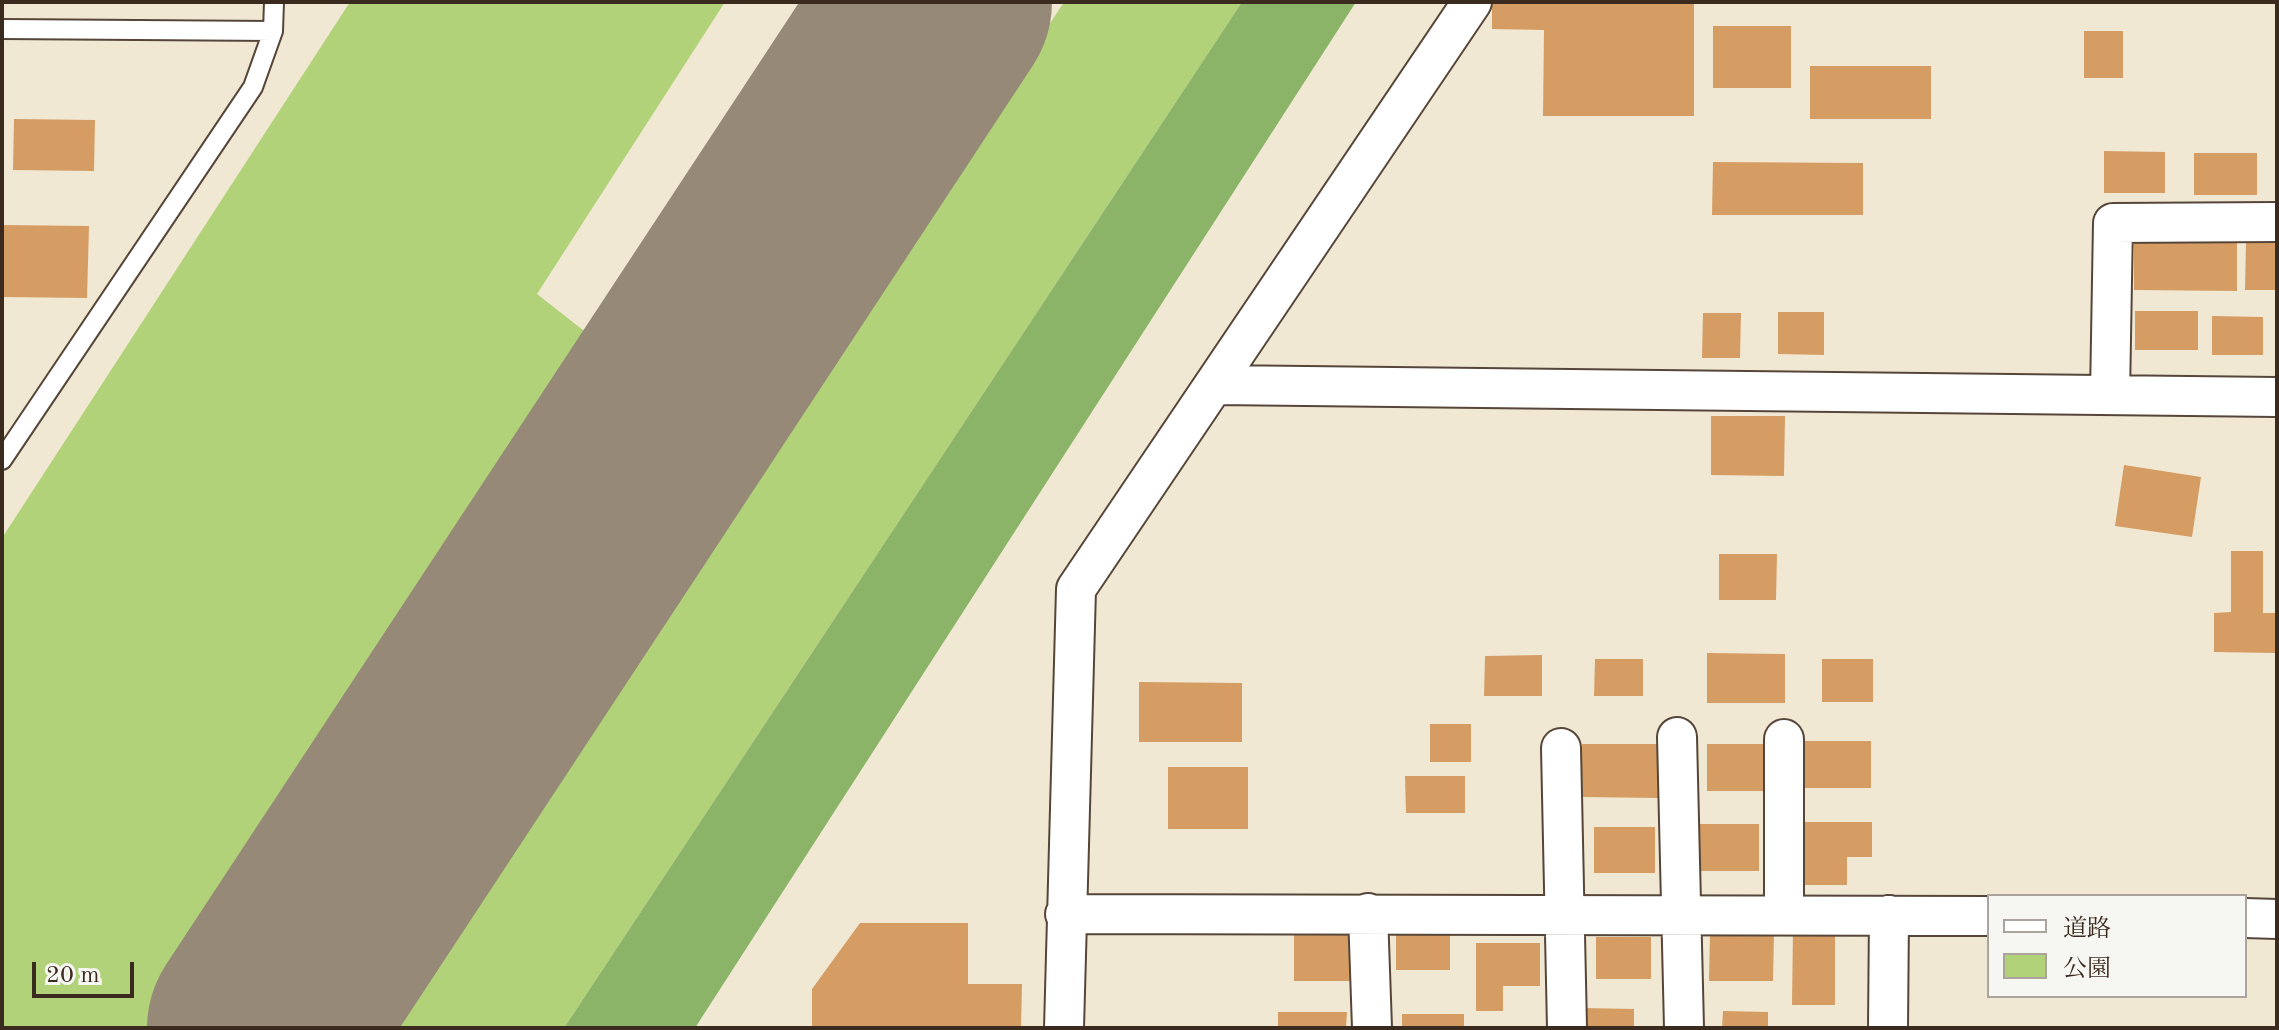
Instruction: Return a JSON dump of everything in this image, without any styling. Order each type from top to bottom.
[{"type":"street","points":[[1064,1028],[1076,589],[1217,385],[1472,2]]},
{"type":"street","points":[[2110,395],[2113,223],[2277,222]]},
{"type":"street","points":[[1217,385],[2277,397]]},
{"type":"street","points":[[1677,737],[1684,1028]]},
{"type":"street","points":[[1784,739],[1784,915]]},
{"type":"street","points":[[1561,748],[1567,1028]]},
{"type":"street","points":[[1368,913],[1372,1028]]},
{"type":"street","points":[[1065,914],[1987,916]]},
{"type":"street","points":[[1888,1028],[1889,915]]},
{"type":"street","points":[[2247,918],[2277,919]]},
{"type":"lane","points":[[2,460],[253,87],[273,31],[274,2]]},
{"type":"lane","points":[[2,29],[273,31]]},
{"type":"green space","points":[[350,2],[725,2],[537,294],[597,341],[148,1028],[2,1028],[2,538]]},
{"type":"green space","points":[[1064,2],[1242,2],[564,1028],[327,1028],[725,424],[771,451]]},
{"type":"green space","points":[[1242,2],[1356,2],[695,1028],[564,1028]]},
{"type":"building","points":[[1492,2],[1694,2],[1694,116],[1543,116],[1544,30],[1492,29]]},
{"type":"building","points":[[1713,26],[1791,26],[1791,88],[1713,88]]},
{"type":"building","points":[[2084,31],[2123,31],[2123,78],[2084,78]]},
{"type":"building","points":[[1810,66],[1931,66],[1931,119],[1810,119]]},
{"type":"building","points":[[14,119],[95,120],[94,171],[13,170]]},
{"type":"building","points":[[2104,151],[2165,152],[2165,193],[2104,193]]},
{"type":"building","points":[[2194,153],[2257,153],[2257,195],[2194,195]]},
{"type":"building","points":[[1713,162],[1863,163],[1863,215],[1712,215]]},
{"type":"building","points":[[2,225],[89,226],[87,298],[2,297]]},
{"type":"building","points":[[2134,239],[2237,240],[2237,291],[2134,290]]},
{"type":"building","points":[[2246,241],[2277,241],[2277,290],[2245,290]]},
{"type":"building","points":[[2135,311],[2198,311],[2198,350],[2135,350]]},
{"type":"building","points":[[1778,312],[1824,312],[1824,355],[1778,354]]},
{"type":"building","points":[[1703,313],[1741,313],[1740,358],[1702,358]]},
{"type":"building","points":[[2212,316],[2263,317],[2263,355],[2212,355]]},
{"type":"building","points":[[1711,416],[1785,416],[1784,476],[1711,475]]},
{"type":"building","points":[[2124,465],[2201,477],[2192,537],[2115,526]]},
{"type":"building","points":[[2231,551],[2263,551],[2263,613],[2275,613],[2275,653],[2214,652],[2214,613],[2231,612]]},
{"type":"building","points":[[1719,554],[1777,554],[1776,600],[1719,600]]},
{"type":"building","points":[[1707,653],[1785,654],[1785,703],[1707,703]]},
{"type":"building","points":[[1542,655],[1542,696],[1484,696],[1485,656]]},
{"type":"building","points":[[1595,659],[1643,659],[1643,696],[1594,696]]},
{"type":"building","points":[[1822,659],[1873,659],[1873,702],[1822,702]]},
{"type":"building","points":[[1139,682],[1242,683],[1242,742],[1139,742]]},
{"type":"building","points":[[1430,724],[1471,724],[1471,762],[1430,762]]},
{"type":"building","points":[[1802,741],[1871,741],[1871,788],[1802,788]]},
{"type":"building","points":[[1582,744],[1658,744],[1658,798],[1582,797]]},
{"type":"building","points":[[1707,744],[1766,744],[1766,791],[1707,791]]},
{"type":"building","points":[[1168,767],[1248,767],[1248,829],[1168,829]]},
{"type":"building","points":[[1405,776],[1465,776],[1465,813],[1406,813]]},
{"type":"building","points":[[1800,822],[1872,822],[1872,857],[1847,857],[1847,885],[1800,885]]},
{"type":"building","points":[[1699,824],[1759,824],[1759,871],[1698,871]]},
{"type":"building","points":[[1594,827],[1655,827],[1655,873],[1594,873]]},
{"type":"building","points":[[860,923],[968,923],[968,984],[1022,984],[1021,1028],[812,1028],[812,989]]},
{"type":"building","points":[[1793,927],[1835,927],[1835,1005],[1792,1005]]},
{"type":"building","points":[[1710,933],[1774,933],[1773,981],[1709,981]]},
{"type":"building","points":[[1294,934],[1353,934],[1352,981],[1294,981]]},
{"type":"building","points":[[1396,935],[1450,935],[1450,970],[1396,970]]},
{"type":"building","points":[[1596,937],[1651,937],[1651,979],[1596,979]]},
{"type":"building","points":[[1476,943],[1540,943],[1540,986],[1503,986],[1503,1011],[1476,1011]]},
{"type":"building","points":[[1584,1008],[1634,1009],[1634,1028],[1584,1028]]},
{"type":"building","points":[[1723,1011],[1768,1012],[1768,1028],[1722,1028]]},
{"type":"building","points":[[1278,1012],[1347,1012],[1346,1028],[1278,1028]]},
{"type":"building","points":[[1402,1014],[1464,1014],[1464,1028],[1402,1028]]},
{"type":"runway","points":[[262,1028],[937,2]]}]
